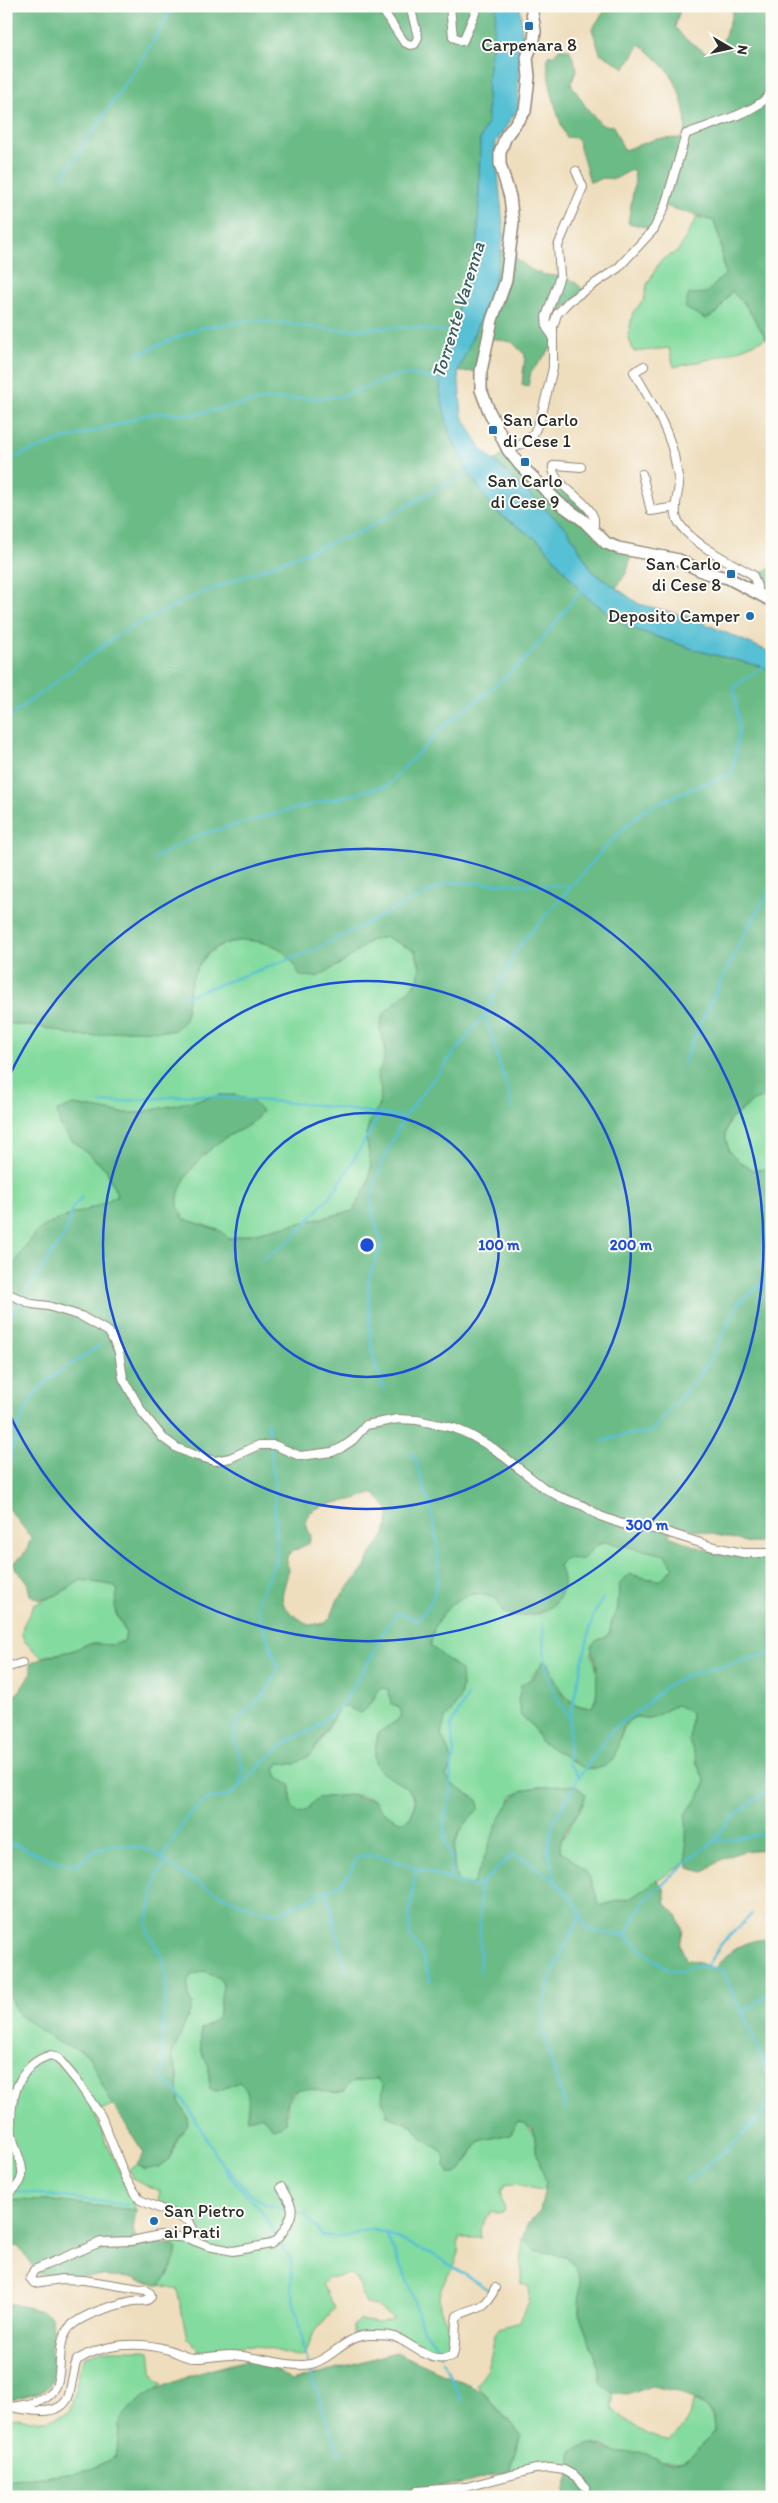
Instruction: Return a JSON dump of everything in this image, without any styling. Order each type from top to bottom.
[{"type":"street","points":[[380,6],[404,42],[410,45],[415,44],[418,37],[410,6]]},
{"type":"street","points":[[450,6],[453,37],[462,40],[478,6]]},
{"type":"street","points":[[531,6],[535,30],[534,40],[527,57],[529,77],[525,111],[506,136],[500,152],[500,164],[510,197],[513,223],[511,252],[506,280],[492,320],[480,371],[481,390],[508,450],[520,466],[606,543],[618,548],[679,560],[706,574],[728,578],[759,592],[772,601]]},
{"type":"street","points":[[508,450],[522,444],[533,435],[541,416],[553,368],[553,336],[557,314],[568,302],[618,268],[654,229],[665,206],[686,134],[754,108],[769,96],[772,91]]},
{"type":"street","points":[[553,336],[547,328],[546,317],[560,276],[558,246],[583,187],[576,171]]},
{"type":"street","points":[[644,366],[634,372],[664,425],[672,446],[679,484],[676,507],[677,518],[686,530],[721,557],[753,575],[759,592]]},
{"type":"street","points":[[581,467],[556,465],[553,466],[552,471],[556,478],[589,509],[594,519],[594,531]]},
{"type":"street","points":[[642,474],[651,511],[676,507]]},
{"type":"street","points":[[6,1293],[32,1304],[48,1306],[81,1316],[109,1332],[119,1352],[123,1378],[142,1412],[163,1438],[177,1448],[194,1454],[215,1461],[223,1460],[259,1445],[274,1445],[300,1456],[332,1452],[353,1440],[366,1425],[398,1419],[417,1420],[454,1428],[470,1436],[493,1448],[552,1493],[622,1524],[660,1530],[710,1546],[743,1552],[772,1554]]},
{"type":"street","points":[[6,1663],[12,1666],[22,1663]]},
{"type":"street","points":[[6,2195],[17,2187],[22,2174],[21,2159],[13,2140],[12,2130],[16,2086],[23,2075],[43,2058],[51,2055],[58,2058],[77,2081],[101,2116],[112,2146],[133,2190],[143,2202],[189,2221],[193,2230],[187,2238]]},
{"type":"street","points":[[9,2408],[41,2400],[53,2392],[58,2380],[63,2342],[68,2329],[73,2324],[92,2315],[133,2301],[147,2300],[151,2297],[150,2293],[146,2290],[84,2280],[62,2279],[34,2283],[30,2278],[34,2270],[101,2242],[132,2240],[160,2235],[187,2238],[208,2246],[233,2251],[271,2244],[277,2241],[292,2213],[292,2206],[281,2187]]},
{"type":"street","points":[[9,2408],[51,2410],[62,2406],[68,2397],[77,2360],[90,2352],[110,2346],[137,2345],[168,2350],[188,2357],[206,2359],[232,2355],[304,2365],[321,2362],[350,2340],[369,2335],[392,2336],[410,2343],[432,2358],[446,2359],[453,2355],[457,2344],[455,2324],[457,2316],[483,2306],[491,2298],[495,2288]]},
{"type":"street","points":[[410,2497],[417,2491],[466,2487],[535,2469],[550,2468],[564,2470],[575,2476],[586,2487]]},
{"type":"green space","points":[[6,6],[497,6],[487,111],[488,122],[480,139],[478,239],[458,310],[441,357],[449,432],[469,473],[495,511],[542,543],[584,595],[628,627],[699,651],[772,669],[772,1095],[753,1101],[729,1120],[725,1135],[729,1151],[740,1162],[754,1170],[772,1169],[772,1543],[750,1543],[675,1525],[669,1536],[716,1554],[772,1559],[772,1851],[745,1851],[719,1861],[704,1872],[689,1868],[686,1855],[685,1814],[700,1796],[705,1782],[689,1741],[691,1713],[677,1705],[651,1718],[636,1717],[631,1719],[621,1734],[613,1759],[608,1764],[599,1768],[586,1769],[540,1741],[533,1726],[521,1716],[518,1701],[521,1685],[534,1677],[542,1662],[549,1663],[559,1687],[568,1700],[582,1707],[592,1707],[596,1700],[597,1680],[596,1661],[592,1652],[592,1646],[597,1640],[605,1638],[610,1632],[611,1623],[618,1609],[619,1585],[629,1574],[660,1580],[674,1568],[666,1555],[605,1542],[598,1544],[582,1560],[568,1558],[563,1560],[559,1566],[563,1579],[562,1591],[549,1608],[539,1613],[515,1615],[503,1613],[497,1599],[473,1594],[454,1602],[437,1622],[431,1646],[461,1671],[462,1686],[459,1701],[445,1719],[441,1734],[453,1762],[446,1776],[450,1783],[478,1800],[479,1808],[465,1825],[456,1841],[453,1858],[454,1869],[457,1881],[472,1885],[500,1818],[515,1796],[530,1788],[574,1785],[586,1794],[584,1802],[563,1836],[560,1851],[576,1863],[586,1874],[593,1887],[599,1906],[631,1898],[657,1880],[664,1888],[666,1904],[677,1915],[683,1930],[680,1945],[686,1959],[715,1968],[727,1955],[740,1946],[763,1939],[772,1939],[772,2497],[563,2497],[571,2467],[571,2452],[580,2447],[592,2444],[618,2452],[646,2453],[659,2461],[675,2463],[690,2456],[714,2431],[713,2416],[703,2403],[675,2391],[652,2386],[630,2394],[612,2393],[600,2382],[598,2366],[579,2313],[580,2281],[576,2267],[565,2256],[535,2250],[522,2239],[528,2223],[540,2212],[546,2182],[536,2152],[535,2137],[532,2129],[526,2124],[519,2121],[510,2134],[479,2141],[462,2169],[457,2173],[449,2173],[445,2166],[445,2158],[442,2151],[422,2139],[414,2126],[388,2116],[382,2101],[383,2085],[377,2079],[354,2081],[345,2091],[337,2093],[310,2089],[295,2091],[289,2096],[286,2106],[286,2122],[280,2127],[272,2128],[262,2116],[248,2119],[248,2094],[239,2082],[218,2091],[210,2090],[209,2066],[201,2053],[201,2030],[218,2017],[223,1985],[219,1978],[206,1971],[191,1975],[189,1979],[187,1990],[193,2004],[172,2055],[178,2078],[179,2103],[188,2117],[188,2125],[178,2138],[169,2160],[159,2167],[144,2170],[137,2165],[144,2153],[109,2099],[89,2056],[82,2051],[59,2043],[17,2013],[6,1985],[6,1697],[15,1695],[21,1689],[32,1673],[30,1664],[35,1661],[85,1645],[118,1643],[124,1641],[126,1633],[115,1608],[118,1590],[112,1585],[81,1580],[55,1596],[40,1600],[30,1595],[27,1581],[16,1570],[14,1562],[26,1551],[31,1537],[6,1506],[6,1275],[28,1242],[45,1226],[100,1205],[117,1195],[106,1169],[69,1138],[60,1126],[57,1111],[74,1105],[121,1113],[139,1113],[221,1095],[236,1095],[252,1101],[262,1111],[250,1124],[210,1149],[187,1176],[178,1196],[178,1207],[184,1219],[221,1231],[229,1239],[353,1211],[368,1184],[371,1168],[366,1135],[370,1120],[379,1106],[381,1090],[377,1074],[384,1061],[385,1045],[380,1029],[383,1014],[418,981],[420,966],[415,951],[386,937],[371,940],[345,961],[317,977],[300,976],[294,964],[277,947],[254,941],[236,941],[212,950],[200,963],[191,983],[185,1020],[174,1031],[126,1030],[95,1036],[78,1036],[46,1028],[6,1023],[6,882],[10,875],[6,862]],"holes":[[[368,1494],[375,1494],[390,1512],[385,1535],[371,1554],[364,1569],[338,1599],[331,1617],[325,1623],[309,1625],[290,1612],[283,1602],[282,1596],[289,1569],[286,1562],[288,1554],[309,1543],[311,1535],[307,1527],[309,1513],[323,1506]],[[380,1688],[388,1689],[391,1704],[398,1706],[402,1713],[398,1720],[378,1733],[375,1762],[388,1777],[410,1791],[414,1798],[414,1807],[410,1818],[403,1822],[386,1814],[373,1800],[349,1795],[317,1798],[307,1810],[300,1813],[293,1808],[291,1786],[278,1777],[275,1770],[279,1763],[295,1764],[311,1755],[339,1708],[347,1707],[361,1713],[367,1708]]]},
{"type":"green space","points":[[608,6],[681,6],[675,27],[684,38],[705,52],[720,50],[733,12],[729,6],[772,6],[772,162],[770,164],[772,165],[772,347],[744,303],[731,291],[718,312],[706,319],[685,308],[689,294],[706,293],[725,274],[720,240],[714,221],[665,206],[654,229],[628,223],[635,180],[633,169],[615,179],[604,178],[590,182],[577,138],[566,137],[559,119],[548,74],[548,56],[554,55],[559,49],[569,49],[577,68],[571,84],[588,110],[602,125],[613,126],[624,150],[656,139],[683,138],[685,132],[684,108],[676,84],[662,64],[640,44],[625,68],[600,53],[592,29]]},
{"type":"green space","points":[[697,217],[714,221],[720,240],[725,274],[706,293],[718,312],[731,291],[744,303],[766,338],[721,356],[674,367],[669,348],[634,352],[628,336],[633,312],[644,300],[647,285],[660,261],[678,251]]},
{"type":"green space","points":[[501,250],[506,251],[530,269],[571,280],[584,291],[557,314],[553,346],[531,372],[528,386],[522,385],[525,355],[512,342],[489,338],[481,371],[458,372],[493,287]]},
{"type":"green space","points":[[509,451],[543,488],[557,479],[589,509],[594,531],[632,550],[627,572],[616,588],[593,572],[567,529],[494,461]]},
{"type":"green space","points":[[772,568],[772,601],[759,592],[753,575]]},
{"type":"green space","points":[[386,937],[415,951],[420,966],[419,981],[383,1014],[380,1029],[385,1045],[384,1061],[378,1074],[381,1090],[379,1106],[370,1120],[366,1135],[371,1168],[368,1184],[353,1211],[229,1239],[221,1231],[184,1219],[178,1207],[178,1196],[187,1176],[210,1149],[225,1138],[246,1127],[262,1111],[221,1095],[139,1113],[121,1113],[74,1105],[69,1138],[106,1169],[117,1195],[100,1205],[45,1226],[28,1242],[6,1275],[6,1023],[46,1028],[78,1036],[95,1036],[126,1030],[174,1031],[185,1020],[195,972],[210,952],[220,946],[242,940],[265,943],[282,949],[317,977],[345,961],[371,940]]},
{"type":"green space","points":[[772,1095],[772,1169],[754,1170],[740,1162],[729,1151],[725,1135],[729,1121],[753,1101]]},
{"type":"green space","points":[[605,1542],[659,1552],[666,1555],[674,1568],[660,1580],[637,1575],[619,1585],[618,1609],[611,1623],[610,1632],[605,1638],[597,1640],[591,1654],[597,1673],[596,1696],[592,1707],[575,1704],[537,1669],[529,1682],[521,1716],[533,1726],[541,1741],[580,1766],[594,1770],[621,1736],[628,1721],[635,1717],[649,1718],[677,1705],[691,1713],[696,1761],[705,1782],[700,1796],[685,1814],[688,1829],[686,1862],[631,1898],[599,1906],[597,1897],[586,1874],[575,1862],[560,1851],[560,1843],[584,1803],[557,1789],[541,1787],[523,1791],[512,1796],[481,1871],[472,1885],[457,1881],[454,1858],[456,1841],[465,1825],[479,1808],[475,1802],[453,1785],[446,1776],[453,1762],[441,1734],[445,1719],[455,1707],[462,1686],[455,1665],[430,1646],[437,1622],[454,1602],[473,1594],[497,1599],[500,1606],[534,1616],[548,1609],[558,1600],[562,1580],[559,1566],[563,1560]]},
{"type":"green space","points":[[81,1580],[112,1585],[118,1590],[115,1612],[126,1633],[124,1641],[109,1646],[86,1645],[71,1651],[41,1657],[24,1641],[22,1634],[23,1626],[34,1605],[68,1589]]},
{"type":"green space","points":[[380,1688],[388,1689],[391,1704],[398,1706],[402,1713],[398,1720],[378,1733],[375,1758],[381,1769],[410,1792],[414,1798],[414,1807],[410,1818],[403,1822],[398,1820],[383,1811],[373,1799],[358,1795],[325,1797],[300,1814],[292,1805],[291,1786],[278,1777],[275,1770],[279,1763],[295,1764],[316,1749],[339,1708],[347,1706],[353,1710],[372,1702]]},
{"type":"green space","points":[[206,1971],[220,1978],[223,1985],[218,2017],[201,2030],[201,2053],[209,2066],[209,2082],[225,2088],[239,2082],[248,2095],[248,2119],[262,2116],[272,2128],[287,2115],[288,2100],[299,2088],[307,2087],[322,2092],[354,2080],[377,2079],[383,2085],[387,2116],[414,2126],[422,2139],[442,2151],[445,2158],[445,2166],[467,2162],[479,2141],[510,2134],[519,2121],[526,2124],[535,2137],[536,2152],[547,2182],[544,2190],[515,2184],[505,2185],[501,2191],[505,2211],[499,2214],[491,2211],[480,2230],[481,2238],[459,2238],[458,2256],[443,2284],[439,2301],[453,2336],[449,2348],[443,2354],[433,2352],[408,2338],[394,2333],[374,2331],[353,2334],[353,2326],[360,2320],[378,2323],[394,2319],[377,2306],[366,2304],[358,2281],[349,2274],[329,2278],[322,2284],[335,2308],[314,2332],[305,2356],[299,2357],[254,2345],[233,2346],[210,2353],[199,2351],[187,2338],[177,2289],[160,2285],[169,2275],[177,2248],[172,2244],[188,2243],[209,2251],[207,2240],[198,2225],[176,2209],[158,2200],[160,2191],[132,2178],[129,2169],[137,2165],[144,2169],[172,2153],[178,2138],[184,2132],[183,2110],[179,2103],[178,2078],[172,2055],[193,2004],[187,1990],[189,1979],[191,1975]]},
{"type":"green space","points":[[6,1985],[17,2013],[59,2043],[82,2051],[89,2056],[113,2106],[100,2109],[96,2118],[136,2210],[51,2201],[6,2200]]},
{"type":"green space","points":[[6,2200],[51,2201],[136,2210],[133,2230],[138,2246],[172,2244],[177,2248],[175,2259],[167,2277],[160,2285],[133,2278],[38,2274],[18,2246],[6,2248]]},
{"type":"green space","points":[[522,2239],[535,2250],[565,2256],[576,2267],[580,2281],[579,2313],[598,2366],[600,2382],[612,2393],[612,2408],[639,2429],[669,2442],[682,2428],[691,2413],[693,2400],[703,2405],[709,2411],[713,2420],[714,2431],[692,2456],[677,2462],[661,2462],[647,2453],[616,2452],[601,2445],[571,2452],[571,2467],[555,2464],[510,2471],[522,2436],[477,2385],[488,2369],[495,2335],[499,2328],[519,2322],[528,2304],[530,2295],[528,2286],[521,2284]]},
{"type":"green space","points":[[6,2304],[36,2309],[51,2316],[53,2339],[50,2350],[55,2372],[52,2384],[44,2391],[6,2401]]},
{"type":"green space","points":[[102,2350],[150,2351],[155,2378],[163,2384],[139,2401],[119,2425],[116,2457],[86,2471],[6,2480],[6,2421],[15,2418],[47,2421],[69,2412],[79,2371],[85,2356]]},
{"type":"green space","points":[[396,2352],[481,2391],[522,2436],[510,2471],[462,2484],[416,2487],[403,2497],[6,2497],[6,2480],[86,2471],[116,2457],[120,2423],[129,2409],[143,2397],[181,2379],[259,2357],[291,2381]]},
{"type":"water","name":"Torrente Varenna","points":[[497,6],[520,6],[523,43],[519,69],[518,108],[495,144],[504,234],[493,287],[458,372],[462,416],[482,450],[567,529],[593,572],[639,604],[690,617],[772,653],[772,669],[699,651],[628,627],[584,595],[542,543],[495,511],[469,473],[449,432],[440,392],[441,357],[458,310],[478,239],[480,139],[488,122],[487,82]]},
{"type":"waterway","points":[[62,177],[146,53],[174,6]]},
{"type":"waterway","name":"Torrente Varenna","points":[[136,355],[199,328],[255,320],[337,330],[410,327],[452,332]]},
{"type":"waterway","name":"Torrente Varenna","points":[[15,457],[64,439],[152,413],[196,414],[261,400],[340,397],[389,378],[411,374],[443,382]]},
{"type":"waterway","points":[[6,719],[119,634],[194,596],[364,530],[469,471]]},
{"type":"waterway","points":[[154,858],[201,834],[387,786],[444,726],[483,696],[528,657],[582,589]]},
{"type":"waterway","points":[[384,1390],[372,1353],[368,1281],[382,1243],[374,1220],[371,1196],[382,1163],[404,1117],[485,1014],[519,946],[610,842],[642,811],[732,773],[739,730],[734,687],[765,665]]},
{"type":"waterway","points":[[184,997],[312,951],[449,882],[570,886]]},
{"type":"waterway","points":[[683,1065],[745,933],[772,887]]},
{"type":"waterway","points":[[485,1014],[513,1109]]},
{"type":"waterway","points":[[101,1103],[194,1095],[315,1105],[404,1117]]},
{"type":"waterway","points":[[263,1259],[292,1239],[337,1188],[381,1113]]},
{"type":"waterway","points":[[6,1322],[65,1234],[73,1207],[82,1197]]},
{"type":"waterway","points":[[603,1441],[629,1434],[650,1433],[701,1373],[714,1353],[738,1304],[772,1276]]},
{"type":"waterway","points":[[8,1469],[22,1417],[35,1395],[55,1375],[100,1345]]},
{"type":"waterway","points":[[240,1783],[243,1769],[233,1736],[238,1721],[267,1691],[278,1667],[257,1610],[258,1598],[272,1570],[277,1552],[274,1480],[268,1423]]},
{"type":"waterway","points":[[6,1431],[8,1469],[6,1501]]},
{"type":"waterway","points":[[162,1859],[187,1817],[206,1800],[232,1794],[287,1742],[314,1729],[342,1705],[372,1656],[385,1629],[397,1613],[417,1619],[430,1604],[436,1584],[438,1562],[436,1539],[426,1492],[413,1453]]},
{"type":"waterway","points":[[579,1777],[568,1762],[570,1718],[593,1616],[603,1598]]},
{"type":"waterway","points":[[543,1624],[544,1650],[551,1685],[570,1718]]},
{"type":"waterway","points":[[557,1884],[548,1850],[552,1826],[579,1777],[614,1728],[642,1708],[665,1687],[685,1676],[772,1653]]},
{"type":"waterway","points":[[448,1879],[452,1869],[452,1862],[445,1839],[444,1823],[451,1793],[450,1775],[454,1755],[451,1726],[467,1696]]},
{"type":"waterway","points":[[715,1840],[728,1821],[772,1787]]},
{"type":"waterway","points":[[625,1936],[644,1901],[696,1854],[715,1841],[772,1833]]},
{"type":"waterway","points":[[6,1844],[14,1844],[52,1860],[76,1865],[95,1851],[115,1844],[134,1846],[151,1851],[189,1878],[235,1902],[262,1911],[280,1913],[341,1884],[351,1871],[358,1856],[377,1855],[471,1886],[480,1885],[512,1855],[530,1863],[557,1883],[577,1906],[585,1925],[591,1930],[624,1936],[655,1961],[669,1969],[679,1971],[703,1966],[722,1970],[756,2042],[772,2084]]},
{"type":"waterway","points":[[166,1862],[158,1874],[147,1922],[148,1932],[163,1959],[165,1971],[166,1991],[161,2039],[164,2079],[183,2099],[229,2176],[260,2209],[292,2262],[291,2290],[309,2369],[339,2455]]},
{"type":"waterway","points":[[416,1868],[409,1918],[410,1935],[421,1953],[431,1981]]},
{"type":"waterway","points":[[480,1885],[480,1971]]},
{"type":"waterway","points":[[326,1891],[346,1969]]},
{"type":"waterway","points":[[566,2110],[546,2042],[543,2015],[546,1991],[550,1980],[581,1913]]},
{"type":"waterway","points":[[706,1967],[721,1944],[752,1914]]},
{"type":"waterway","points":[[742,2014],[772,1991]]},
{"type":"waterway","points":[[765,2066],[772,2071]]},
{"type":"waterway","points":[[685,2183],[744,2134],[764,2111],[772,2098]]},
{"type":"waterway","points":[[226,2168],[248,2191],[264,2204],[305,2214],[322,2236],[344,2237],[369,2229],[386,2233],[434,2255],[489,2290]]},
{"type":"waterway","points":[[15,2191],[127,2205]]},
{"type":"waterway","points":[[386,2233],[409,2285],[423,2330],[436,2344],[441,2356]]},
{"type":"waterway","points":[[443,2361],[461,2400]]},
{"type":"place","name":"Carpenara 8","points":[[529,26]]},
{"type":"place","name":"San Carlo di Cese 1","points":[[493,430]]},
{"type":"place","name":"San Carlo di Cese 9","points":[[525,462]]},
{"type":"place","name":"San Carlo di Cese 8","points":[[731,574]]},
{"type":"place","name":"Deposito Camper","points":[[750,616]]},
{"type":"place","name":"San Pietro ai Prati","points":[[154,2221]]}]
